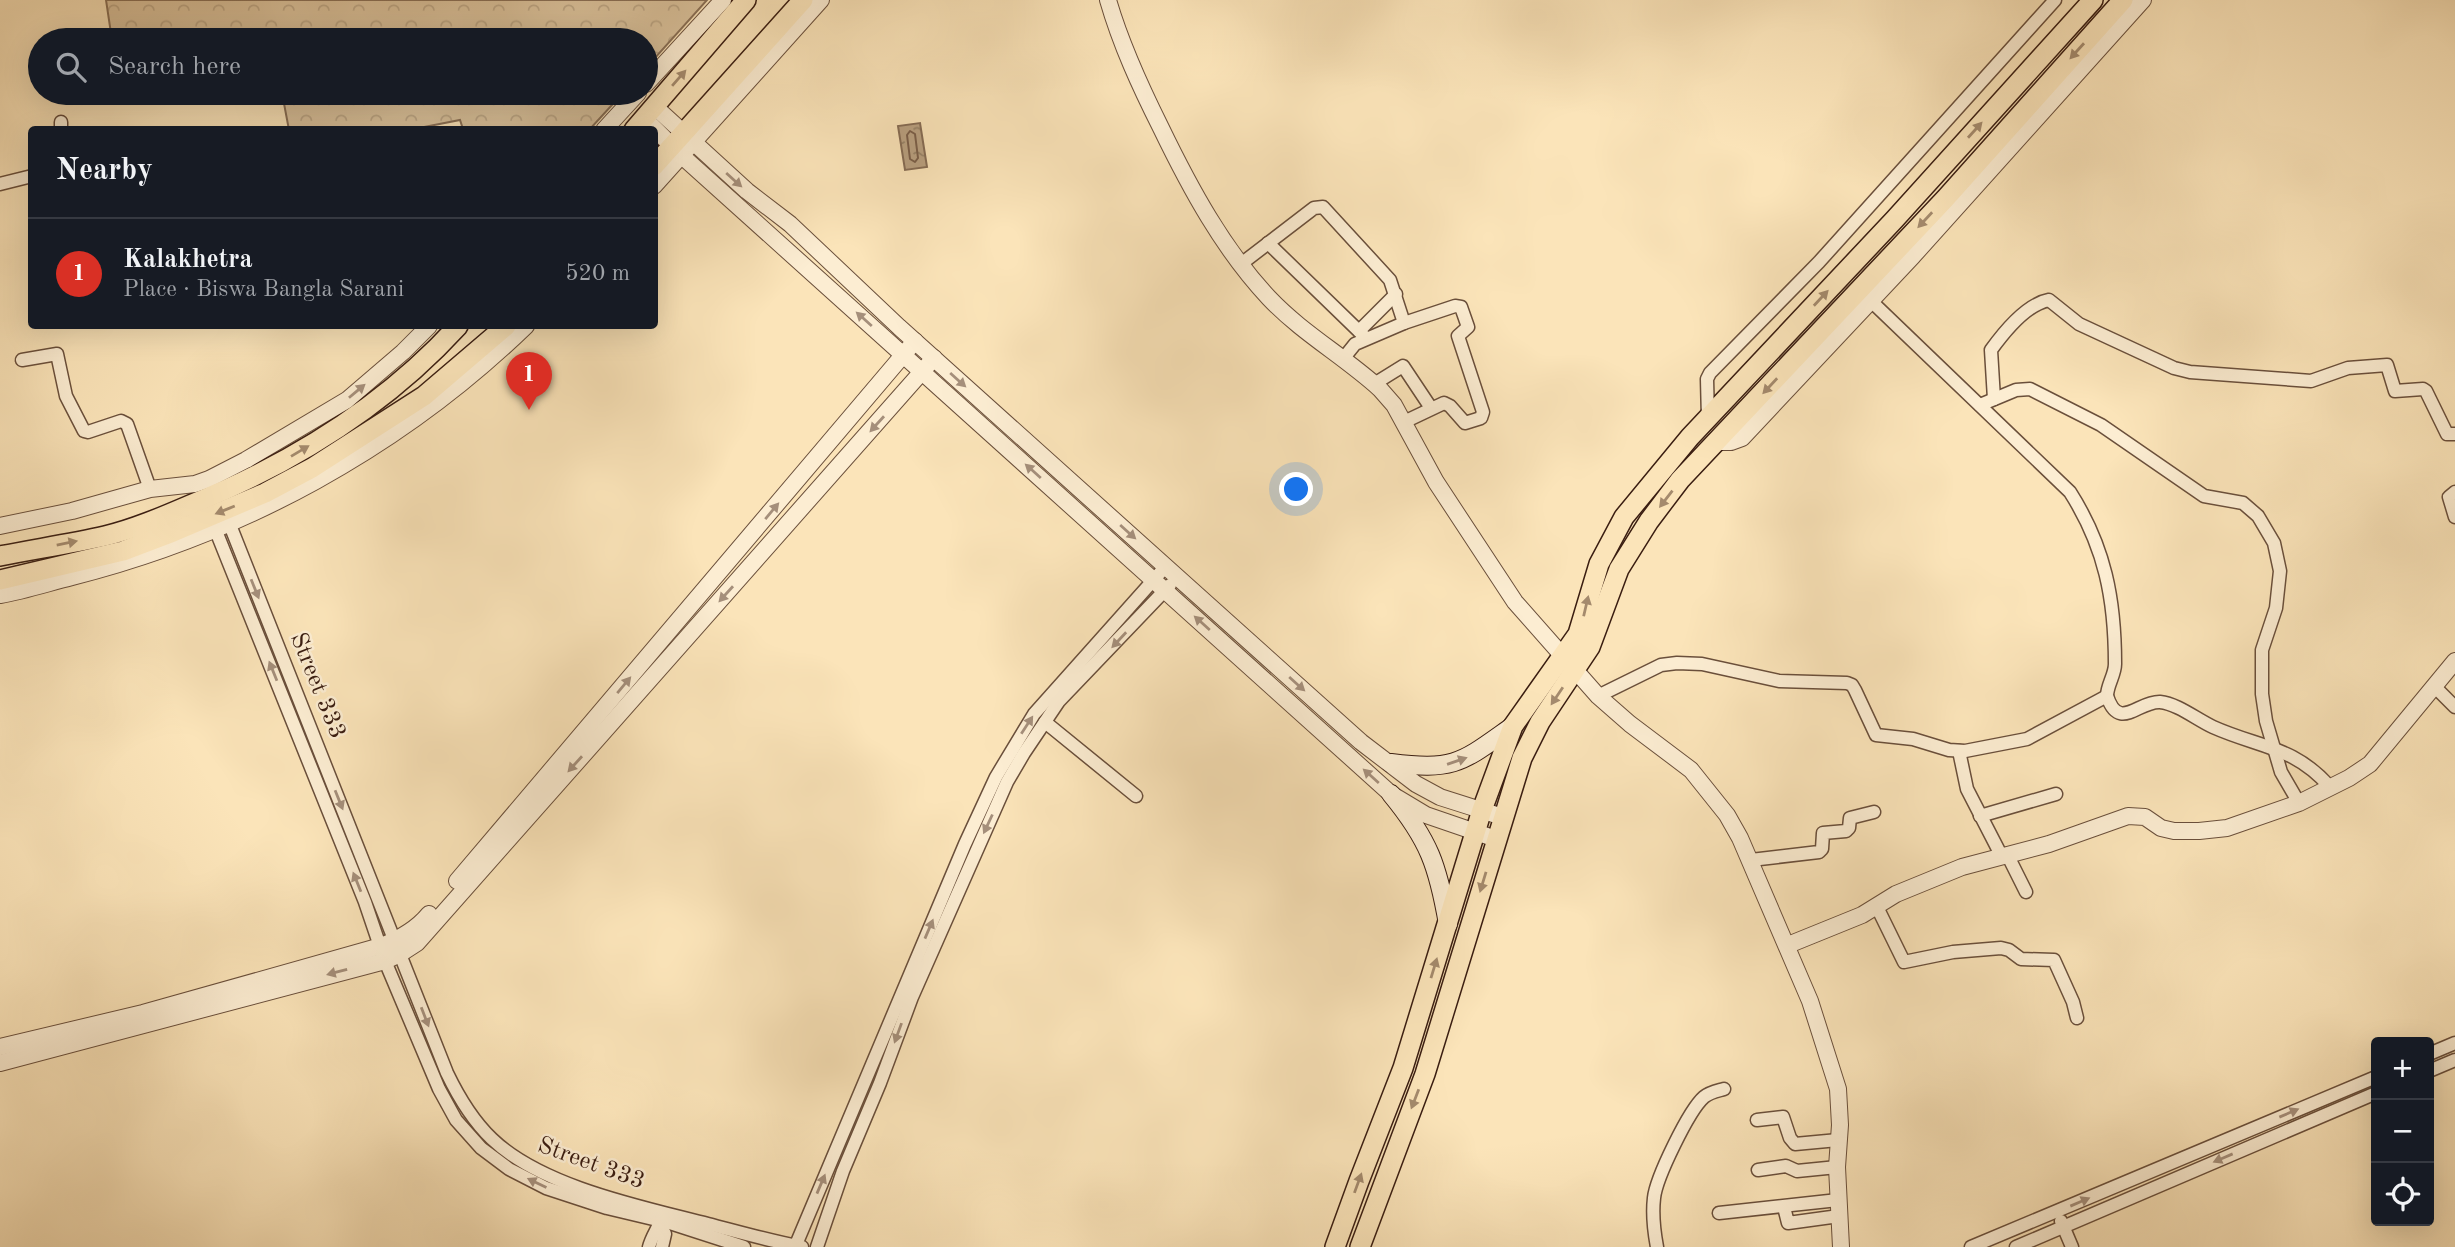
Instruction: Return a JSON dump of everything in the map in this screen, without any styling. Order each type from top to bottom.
[{"type":"main road","points":[[658,102],[746,0]]},
{"type":"main road","points":[[658,163],[683,145],[803,0]]},
{"type":"main road","points":[[1360,1247],[1425,1074],[1496,839],[1531,737],[1569,662],[1599,564],[1624,517],[1665,465],[1895,219],[2093,0]]},
{"type":"main road","points":[[1391,763],[1425,767],[1455,764],[1513,726],[1596,635],[1619,569],[1649,520],[1680,480],[1945,199],[2123,0]]},
{"type":"main road","points":[[0,556],[133,528],[228,491],[360,415],[397,385],[455,329]]},
{"type":"main road","points":[[0,580],[123,551],[173,533],[265,493],[312,468],[424,396],[502,329]]},
{"type":"main road","points":[[1335,1247],[1403,1068],[1482,810],[1513,726]]},
{"type":"main road","points":[[1391,794],[1420,831],[1431,855],[1441,885],[1448,924]]},
{"type":"street","points":[[658,71],[723,0]]},
{"type":"street","points":[[658,180],[683,145],[821,0]]},
{"type":"street","points":[[1108,0],[1120,41],[1171,150],[1208,218],[1241,264],[1279,308],[1374,384],[1394,405],[1436,481],[1514,602],[1598,696],[1690,770],[1727,815],[1751,860],[1788,945],[1810,1001],[1838,1089],[1837,1167],[1841,1247]]},
{"type":"street","points":[[1708,419],[1707,379],[1710,373],[1819,262],[2055,0]]},
{"type":"street","points":[[1717,442],[1731,442],[1742,438],[1871,301],[2143,0]]},
{"type":"street","points":[[608,126],[627,105]]},
{"type":"street","points":[[658,128],[790,224],[915,341],[1361,742],[1416,784],[1440,797],[1503,817]]},
{"type":"street","points":[[683,145],[904,356],[1391,794],[1426,814],[1496,839]]},
{"type":"street","points":[[0,184],[28,177]]},
{"type":"street","points":[[1241,264],[1320,206],[1390,280],[1404,323]]},
{"type":"street","points":[[1268,243],[1362,334]]},
{"type":"street","points":[[1343,359],[1396,295]]},
{"type":"street","points":[[1994,399],[1991,350],[2036,304],[2049,300],[2079,324],[2174,369],[2311,381],[2348,368],[2387,365],[2395,391],[2426,391],[2447,433],[2455,434]]},
{"type":"street","points":[[1871,301],[2070,492],[2105,563],[2112,604],[2115,665],[2107,696],[2112,707],[2124,714],[2151,703],[2161,702],[2212,726],[2292,756],[2313,768],[2330,787]]},
{"type":"street","points":[[1362,334],[1455,306],[1461,307],[1468,327],[1458,336],[1483,412],[1481,418],[1465,423],[1444,403],[1404,422]]},
{"type":"street","points":[[0,526],[72,511],[149,489],[195,484],[246,460],[347,400],[426,329]]},
{"type":"street","points":[[0,595],[135,561],[223,528],[368,451],[438,402],[493,358],[523,329]]},
{"type":"street","points":[[0,1063],[390,950],[419,926],[915,341]]},
{"type":"street","points":[[22,360],[57,354],[68,402],[84,431],[121,421],[127,424],[149,489]]},
{"type":"street","points":[[0,1047],[417,943],[934,358]]},
{"type":"street","points":[[1374,384],[1403,366],[1431,408]]},
{"type":"street","points":[[1980,405],[2016,390],[2029,389],[2101,425],[2204,496],[2243,503],[2258,516],[2274,543],[2280,571],[2276,608],[2262,650],[2262,694],[2266,721],[2281,772],[2299,803]]},
{"type":"street","points":[[2455,492],[2449,497],[2455,517]]},
{"type":"street","name":"Street 333","points":[[223,528],[390,950],[461,1101],[492,1140],[519,1160],[542,1172],[658,1219],[797,1247]]},
{"type":"street","points":[[817,1247],[843,1171],[912,997],[1007,782],[1059,701],[1171,571]]},
{"type":"street","points":[[797,1247],[965,844],[996,777],[1034,714],[1098,640],[1160,586]]},
{"type":"street","points":[[1788,945],[1862,915],[1885,899],[1962,867],[2049,844],[2128,816],[2145,817],[2161,828],[2175,831],[2199,831],[2227,828],[2299,803],[2349,778],[2379,755],[2455,662]]},
{"type":"street","points":[[1598,696],[1661,666],[1678,663],[1702,664],[1779,681],[1847,683],[1855,690],[1876,735],[1913,739],[1959,751],[2028,739],[2107,696]]},
{"type":"street","points":[[2434,686],[2455,707]]},
{"type":"street","points":[[1045,722],[1136,796]]},
{"type":"street","points":[[1959,751],[1967,789],[1980,816],[2026,892]]},
{"type":"street","points":[[1980,816],[2056,794]]},
{"type":"street","points":[[1751,860],[1819,852],[1822,847],[1822,833],[1846,831],[1850,818],[1874,812]]},
{"type":"street","points":[[1877,907],[1904,961],[1953,952],[2001,948],[2009,950],[2021,959],[2054,960],[2073,1002],[2077,1018]]},
{"type":"street","points":[[2434,1052],[2455,1043]]},
{"type":"street","points":[[2434,1069],[2455,1060]]},
{"type":"street","points":[[1972,1247],[2371,1079]]},
{"type":"street","points":[[1657,1247],[1653,1222],[1654,1196],[1661,1171],[1697,1104],[1711,1092],[1724,1089]]},
{"type":"street","points":[[2016,1247],[2371,1095]]},
{"type":"street","points":[[1757,1121],[1783,1117],[1790,1138],[1795,1144],[1838,1139]]},
{"type":"street","points":[[1758,1170],[1786,1166],[1797,1171],[1837,1167]]},
{"type":"street","points":[[1719,1213],[1784,1207],[1839,1208]]},
{"type":"street","points":[[2057,1211],[2072,1247]]},
{"type":"street","points":[[2043,1217],[2056,1247]]},
{"type":"street","points":[[649,1247],[658,1219]]},
{"type":"street","points":[[658,1219],[665,1234],[662,1247]]},
{"type":"street","points":[[658,1219],[744,1247]]},
{"type":"green space","points":[[106,0],[707,0],[658,55],[658,28],[110,28]]},
{"type":"green space","points":[[284,105],[612,105],[593,126],[462,126],[460,120],[429,126],[288,126]]},
{"type":"water","points":[[920,123],[927,167],[905,170],[898,126]]},
{"type":"place","name":"Kalakhetra","points":[[529,410]]}]
